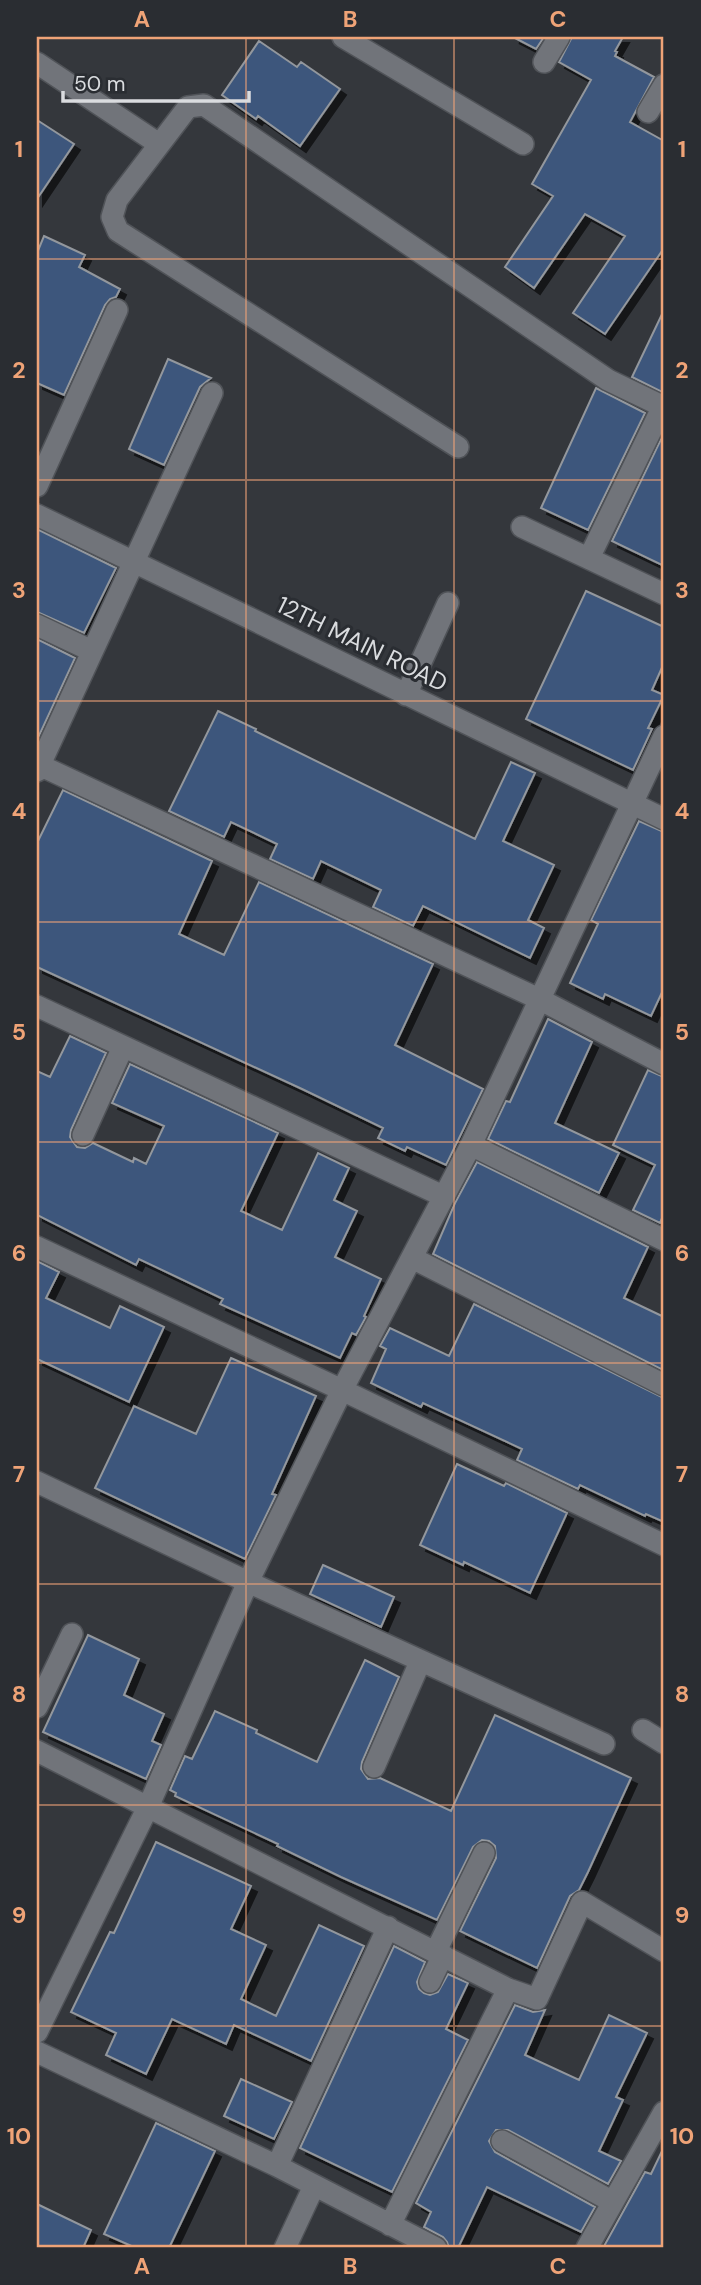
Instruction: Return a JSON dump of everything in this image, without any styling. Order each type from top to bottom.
[{"type":"street","points":[[343,37],[523,144]]},
{"type":"street","points":[[544,62],[559,37]]},
{"type":"street","points":[[37,63],[159,144]]},
{"type":"street","points":[[648,112],[664,85]]},
{"type":"street","points":[[458,447],[118,231],[112,217],[117,200],[188,107],[204,105],[608,380],[664,406],[589,558]]},
{"type":"street","points":[[37,486],[117,310]]},
{"type":"street","points":[[212,393],[38,766],[538,999],[664,1064]]},
{"type":"street","name":"12TH MAIN ROAD","points":[[37,515],[664,819]]},
{"type":"street","points":[[522,527],[664,594]]},
{"type":"street","points":[[406,695],[448,603]]},
{"type":"street","points":[[37,625],[92,651]]},
{"type":"street","points":[[37,2032],[148,1807],[248,1582],[342,1390],[471,1145],[664,736]]},
{"type":"street","points":[[37,1006],[443,1196]]},
{"type":"street","points":[[83,1135],[123,1047]]},
{"type":"street","points":[[471,1145],[664,1240]]},
{"type":"street","points":[[37,1247],[664,1545]]},
{"type":"street","points":[[412,1258],[664,1384]]},
{"type":"street","points":[[37,1482],[421,1662],[604,1744]]},
{"type":"street","points":[[37,1707],[72,1633]]},
{"type":"street","points":[[374,1768],[421,1662]]},
{"type":"street","points":[[643,1730],[664,1743]]},
{"type":"street","points":[[37,1751],[508,1989],[537,1999],[582,1902],[664,1951]]},
{"type":"street","points":[[430,1982],[484,1853]]},
{"type":"street","points":[[277,2166],[388,1927]]},
{"type":"street","points":[[399,2236],[508,1989]]},
{"type":"street","points":[[37,2052],[277,2166],[399,2236],[436,2248]]},
{"type":"street","points":[[587,2248],[664,2112]]},
{"type":"street","points":[[502,2141],[613,2202]]},
{"type":"street","points":[[285,2248],[314,2186]]},
{"type":"building","points":[[513,37],[544,37],[536,49]]},
{"type":"building","points":[[572,37],[623,37],[615,56],[654,77],[630,122],[664,141],[664,248],[605,334],[573,313],[625,236],[585,214],[534,288],[505,267],[553,196],[532,184],[591,80],[559,62]]},
{"type":"building","points":[[259,41],[297,67],[301,62],[340,89],[300,146],[258,116],[256,119],[222,95]]},
{"type":"building","points":[[37,120],[74,144],[37,199]]},
{"type":"building","points":[[44,236],[85,255],[79,267],[120,289],[116,297],[105,305],[64,395],[37,383],[37,253]]},
{"type":"building","points":[[664,310],[664,393],[632,377]]},
{"type":"building","points":[[168,359],[211,378],[200,387],[164,465],[129,449]]},
{"type":"building","points":[[596,388],[645,413],[588,530],[541,508]]},
{"type":"building","points":[[664,433],[664,566],[612,541]]},
{"type":"building","points":[[37,529],[116,568],[84,633],[37,612]]},
{"type":"building","points":[[586,591],[664,627],[664,663],[652,690],[664,695],[648,728],[652,729],[633,770],[526,719]]},
{"type":"building","points":[[37,639],[75,658],[37,740]]},
{"type":"building","points":[[218,711],[475,839],[511,762],[535,773],[503,841],[554,865],[528,920],[544,928],[530,958],[423,906],[413,926],[373,907],[381,890],[321,861],[313,879],[270,859],[277,844],[231,822],[224,837],[169,811]]},
{"type":"building","points":[[63,790],[212,861],[179,934],[224,955],[259,882],[433,964],[395,1045],[483,1089],[446,1165],[407,1147],[405,1151],[378,1138],[383,1128],[37,967],[37,843]]},
{"type":"building","points":[[639,821],[664,832],[664,988],[651,1016],[605,994],[603,999],[570,983],[598,924],[591,920]]},
{"type":"building","points":[[548,1019],[592,1042],[555,1123],[619,1153],[599,1193],[488,1139],[506,1101],[510,1102]]},
{"type":"building","points":[[70,1036],[106,1053],[71,1130],[70,1137],[77,1147],[85,1148],[93,1143],[133,1162],[134,1158],[146,1164],[164,1126],[112,1103],[130,1064],[278,1133],[241,1211],[282,1230],[318,1153],[349,1168],[334,1200],[357,1211],[335,1257],[381,1279],[364,1316],[366,1317],[356,1335],[352,1333],[340,1358],[220,1304],[223,1299],[139,1259],[136,1265],[37,1215],[37,1071],[50,1077]]},
{"type":"building","points":[[648,1070],[664,1077],[664,1213],[660,1223],[633,1210],[655,1165],[613,1145]]},
{"type":"building","points":[[477,1162],[648,1247],[624,1298],[664,1317],[663,1370],[433,1254],[455,1203]]},
{"type":"building","points":[[37,1261],[59,1272],[46,1298],[110,1328],[120,1306],[164,1327],[129,1402],[37,1359]]},
{"type":"building","points":[[474,1304],[664,1398],[664,1522],[646,1514],[645,1516],[580,1485],[578,1489],[517,1460],[522,1449],[423,1403],[421,1407],[371,1383],[386,1349],[380,1346],[390,1328],[449,1356]]},
{"type":"building","points":[[231,1358],[316,1396],[272,1494],[276,1495],[245,1559],[95,1488],[134,1406],[196,1434]]},
{"type":"building","points":[[457,1464],[504,1486],[506,1483],[567,1513],[530,1593],[420,1545]]},
{"type":"building","points":[[323,1565],[394,1597],[381,1627],[310,1594]]},
{"type":"building","points":[[88,1635],[139,1659],[124,1695],[164,1714],[152,1741],[161,1745],[146,1779],[43,1732]]},
{"type":"building","points":[[365,1660],[399,1677],[362,1762],[361,1769],[368,1779],[380,1778],[451,1811],[495,1715],[631,1778],[588,1872],[579,1890],[570,1896],[537,1968],[460,1931],[496,1858],[495,1846],[489,1841],[482,1840],[473,1847],[437,1920],[277,1846],[278,1844],[175,1796],[176,1793],[170,1790],[185,1756],[192,1759],[215,1711],[317,1762]]},
{"type":"building","points":[[156,1842],[251,1886],[231,1929],[266,1945],[241,1999],[276,2016],[319,1925],[364,1946],[311,2061],[234,2025],[226,2044],[172,2019],[146,2074],[106,2055],[116,2033],[71,2012],[110,1932],[114,1933]]},
{"type":"building","points":[[394,1946],[425,1962],[417,1982],[424,1993],[430,1995],[438,1992],[448,1974],[468,1983],[446,2029],[468,2040],[392,2192],[300,2148]]},
{"type":"building","points":[[515,2005],[533,2012],[545,2010],[525,2055],[579,2080],[609,2015],[647,2033],[616,2097],[623,2100],[599,2151],[621,2161],[608,2184],[508,2130],[496,2130],[489,2141],[495,2152],[595,2207],[581,2232],[487,2187],[458,2248],[449,2248],[443,2237],[424,2227],[431,2212],[416,2203]]},
{"type":"building","points":[[241,2079],[292,2102],[274,2139],[224,2116]]},
{"type":"building","points":[[156,2123],[215,2151],[169,2248],[136,2248],[104,2234]]},
{"type":"building","points":[[664,2147],[664,2248],[603,2248],[645,2172],[651,2174]]},
{"type":"building","points":[[37,2204],[91,2230],[83,2248],[37,2248]]}]
